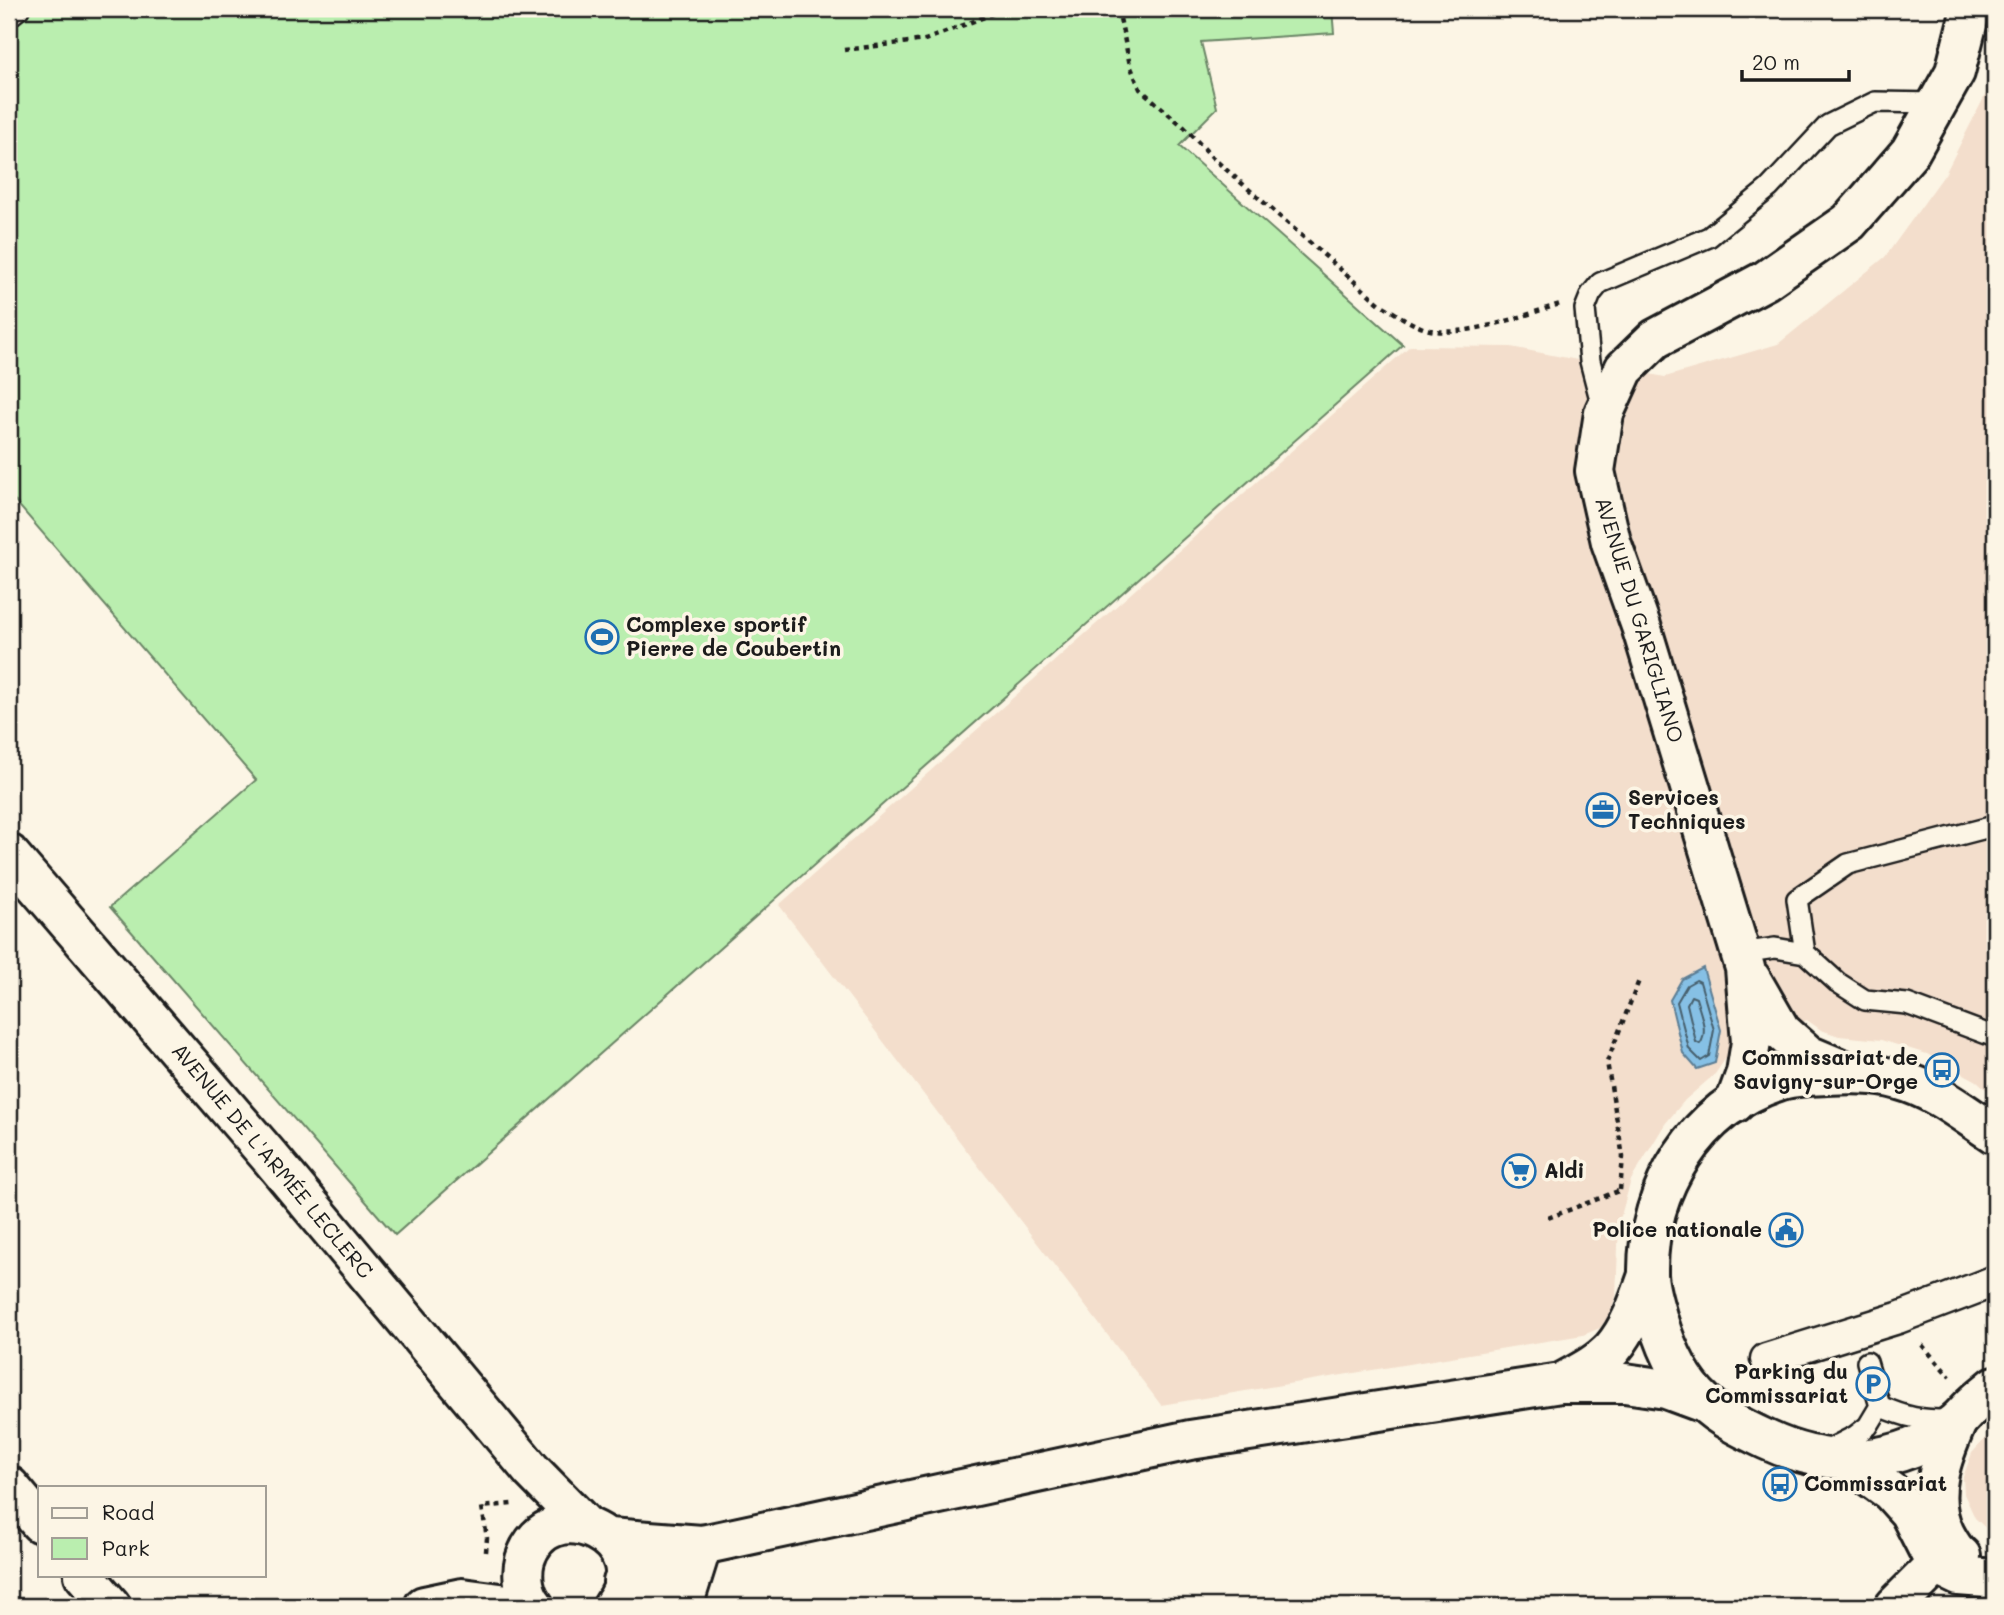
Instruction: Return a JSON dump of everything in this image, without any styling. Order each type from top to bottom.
[{"type":"street","name":"AVENUE DU GARIGLIANO","points":[[1853,1074],[1808,1055],[1781,1031],[1743,960],[1641,626],[1611,542],[1595,471],[1604,413],[1625,369],[1654,340],[1766,280],[1849,222],[1910,152],[1955,72],[1971,9]]},
{"type":"street","name":"AVENUE DE L'ARMÉE LECLERC","points":[[9,854],[274,1162],[533,1471],[618,1550],[620,1587]]},
{"type":"street","name":"AVENUE DU GARIGLIANO","points":[[1735,1103],[1746,1073],[1751,1042],[1743,960]]},
{"type":"street","points":[[1562,1383],[1593,1366],[1612,1349],[1635,1313],[1648,1275],[1654,1220],[1660,1198],[1676,1163],[1700,1131],[1735,1103],[1780,1080],[1853,1074],[1898,1079],[1932,1092],[1995,1134]]},
{"type":"street","points":[[1648,1275],[1665,1345],[1680,1373],[1704,1403]]},
{"type":"street","points":[[1766,1359],[1898,1318],[1995,1281]]},
{"type":"street","points":[[620,1587],[662,1569],[702,1545],[1190,1440],[1562,1383],[1625,1383],[1666,1389],[1704,1403],[1742,1428],[1780,1446],[1831,1458],[1872,1458],[1908,1451],[1932,1439],[1976,1404]]},
{"type":"street","points":[[1976,1404],[1943,1455],[1936,1498],[1940,1524],[1953,1550],[1993,1579]]},
{"type":"street","points":[[1831,1458],[1891,1492],[1909,1512],[1936,1565],[1959,1577],[1993,1579]]},
{"type":"street","points":[[533,1471],[534,1547],[523,1573],[524,1587],[534,1606]]},
{"type":"street","points":[[9,1486],[38,1521]]},
{"type":"street","points":[[462,1598],[534,1547],[551,1529],[563,1525],[575,1524],[598,1532],[702,1545]]},
{"type":"street","points":[[687,1606],[687,1593],[702,1545]]},
{"type":"street","points":[[1895,1606],[1936,1565]]},
{"type":"street","points":[[85,1576],[111,1606]]},
{"type":"street","points":[[620,1587],[658,1594],[669,1606]]},
{"type":"street","points":[[424,1606],[462,1598],[522,1606]]},
{"type":"lane","points":[[9,18],[19,9]]},
{"type":"lane","points":[[1604,413],[1590,361],[1586,309],[1591,295],[1600,283],[1709,237],[1769,188],[1828,125],[1875,102],[1938,103]]},
{"type":"lane","points":[[1805,953],[1797,899],[1848,864],[1990,827],[1995,830]]},
{"type":"lane","points":[[1743,960],[1775,948],[1805,953],[1837,982],[1865,1000],[1907,1004],[1995,1037]]},
{"type":"lane","points":[[1831,1458],[1868,1426],[1880,1406],[1867,1362]]},
{"type":"lane","points":[[1880,1406],[1905,1417],[1924,1420],[1976,1404]]},
{"type":"path","points":[[845,50],[925,40],[1004,9]]},
{"type":"path","points":[[1118,9],[1130,65],[1140,89],[1184,127],[1213,159],[1380,304],[1409,322],[1436,331],[1479,330],[1591,295]]},
{"type":"path","points":[[1548,1218],[1620,1190],[1623,1157],[1607,1062],[1640,978]]},
{"type":"path","points":[[1898,1318],[1976,1404]]},
{"type":"shaded area","points":[[1995,65],[1995,1097],[1977,1081],[1927,1054],[1881,1040],[1839,1036],[1821,1030],[1807,1020],[1728,1055],[1715,1074],[1685,1100],[1665,1124],[1631,1180],[1619,1223],[1616,1296],[1609,1315],[1600,1328],[1583,1335],[1161,1405],[779,905],[1410,346],[1511,347],[1665,377],[1778,344],[1885,257],[1945,174],[1992,82]]},
{"type":"shaded area","points":[[1995,1428],[1995,1537],[1975,1518],[1964,1494],[1963,1477],[1972,1453]]},
{"type":"green space","name":"Complexe sportif Pierre de Coubertin","points":[[9,9],[1332,9],[1334,33],[1201,42],[1217,108],[1179,146],[1403,345],[395,1235],[110,907],[256,780],[9,494]]},
{"type":"water","points":[[1703,968],[1721,1030],[1715,1063],[1697,1069],[1683,1053],[1670,1000],[1682,979]]},
{"type":"place","name":"Complexe sportif Pierre de Coubertin","points":[[602,637]]},
{"type":"place","name":"Services Techniques","points":[[1603,810]]},
{"type":"place","name":"Commissariat de Savigny-sur-Orge","points":[[1942,1070]]},
{"type":"place","name":"Aldi","points":[[1519,1171]]},
{"type":"place","name":"Police nationale","points":[[1786,1230]]},
{"type":"place","name":"Parking du Commissariat","points":[[1873,1384]]},
{"type":"place","name":"Commissariat","points":[[1780,1484]]}]
